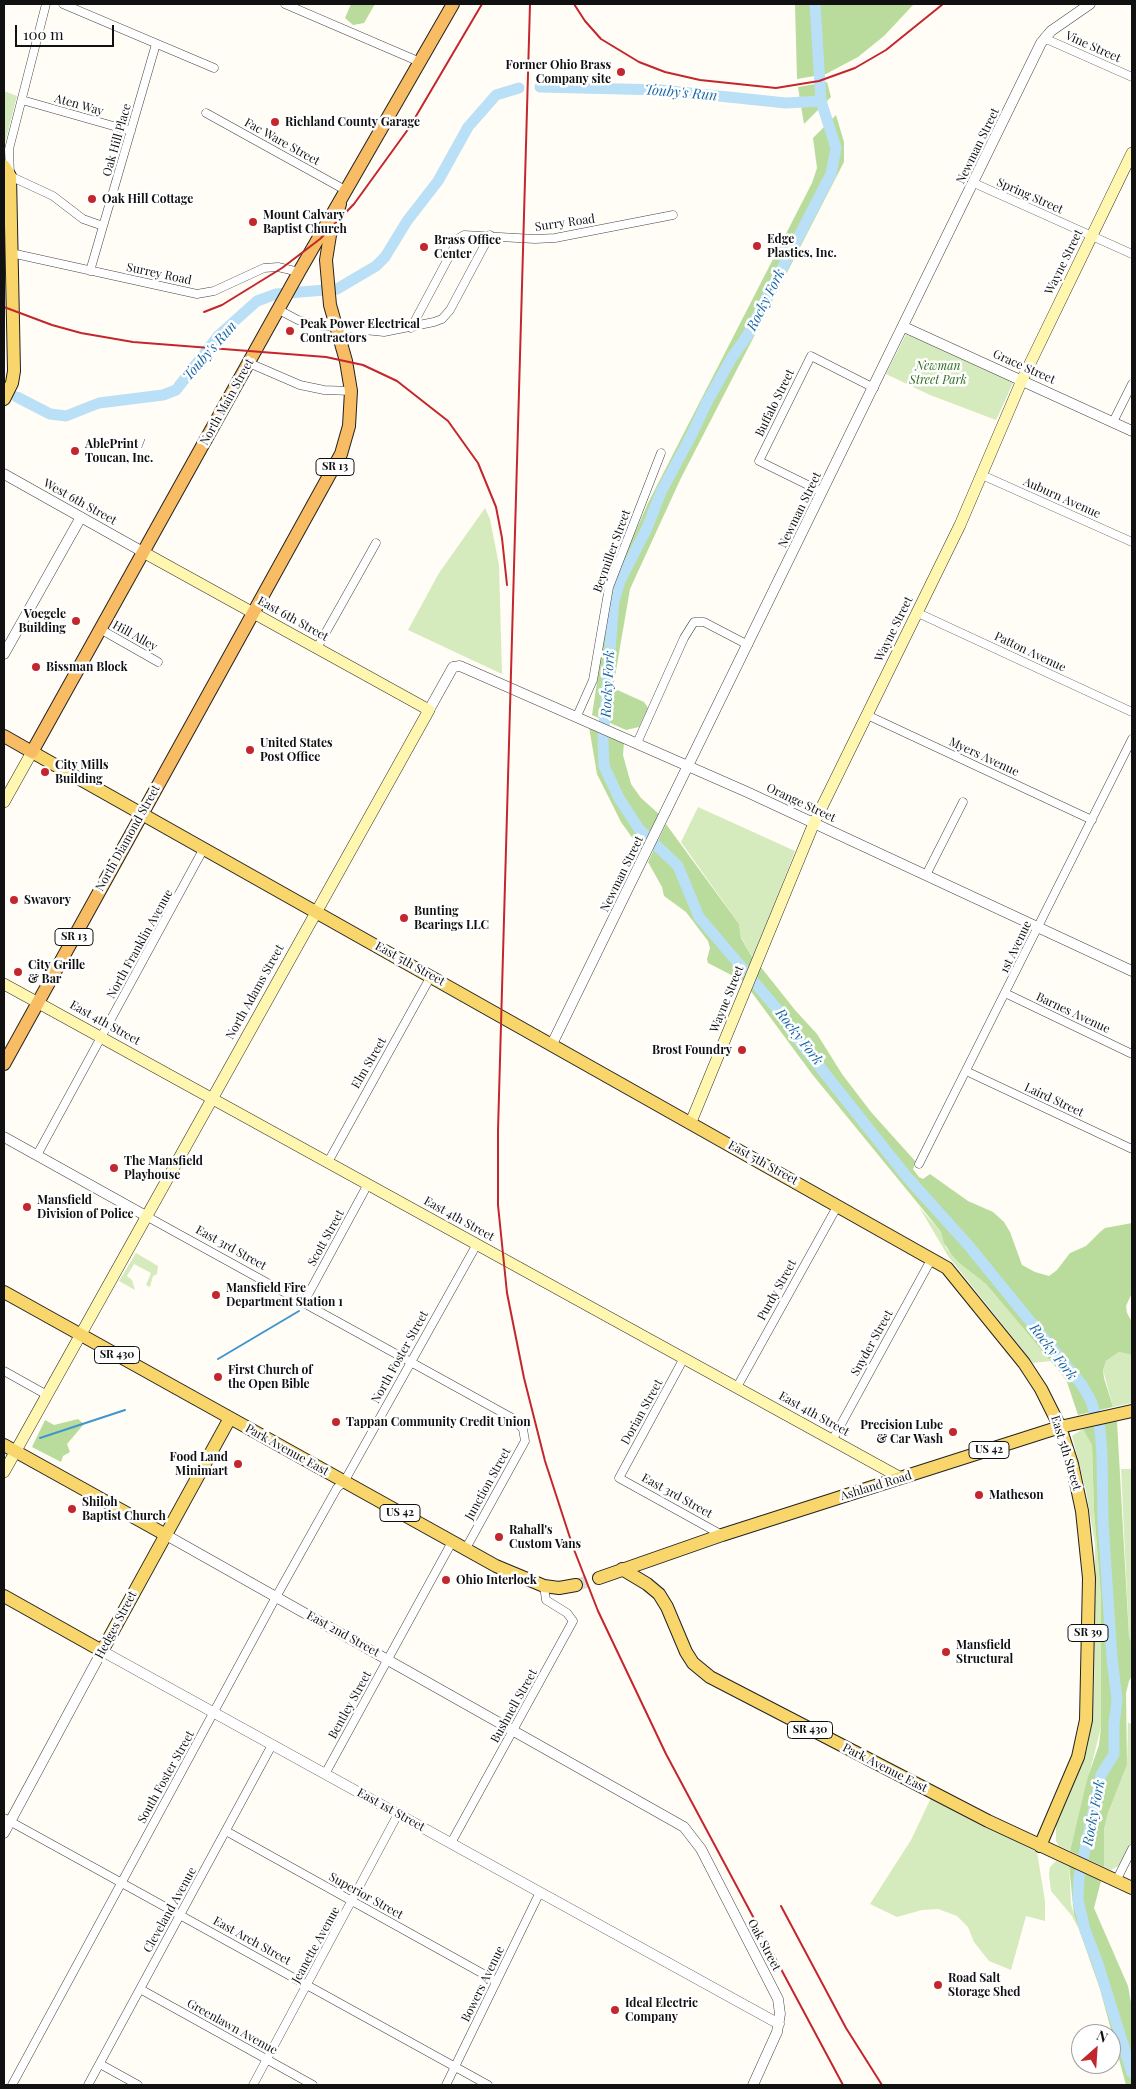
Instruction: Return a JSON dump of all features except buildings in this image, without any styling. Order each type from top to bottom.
[{"type":"highway","name":"North Main Street","points":[[32,752],[299,272],[340,204],[453,4]]},
{"type":"highway","name":"SR 13","points":[[254,614],[341,454],[349,426],[351,391],[346,361],[330,305],[327,284],[327,247],[340,204]]},
{"type":"highway","name":"North Diamond Street","points":[[4,1064],[254,614]]},
{"type":"highway","points":[[4,736],[32,752]]},
{"type":"main road","name":"Wayne Street","points":[[691,1122],[814,823],[918,613],[982,475],[1022,380],[1132,153]]},
{"type":"main road","points":[[6,395],[14,372],[7,171]]},
{"type":"main road","name":"East 6th Street","points":[[143,552],[430,710]]},
{"type":"main road","name":"North Adams Street","points":[[4,1472],[9,1448],[47,1395],[430,710]]},
{"type":"main road","name":"East 5th Street","points":[[32,752],[838,1204],[932,1258],[951,1272],[1024,1364],[1041,1389],[1060,1427],[1079,1495],[1087,1550],[1089,1592],[1086,1710],[1078,1757],[1040,1846]]},
{"type":"main road","name":"North Main Street","points":[[4,802],[32,752]]},
{"type":"main road","name":"East 4th Street","points":[[4,984],[901,1478]]},
{"type":"main road","name":"Park Avenue East","points":[[4,1292],[465,1550],[516,1576],[544,1586],[559,1588],[576,1585]]},
{"type":"main road","name":"Ashland Road","points":[[622,1569],[722,1535],[1060,1427],[1132,1411]]},
{"type":"main road","name":"Hedges Street","points":[[102,1651],[230,1418]]},
{"type":"main road","name":"East 2nd Street","points":[[9,1448],[166,1535]]},
{"type":"main road","name":"Park Avenue East","points":[[622,1569],[647,1584],[659,1594],[667,1607],[686,1652],[693,1663],[710,1677],[928,1791],[1040,1846],[1132,1888]]},
{"type":"main road","name":"US 42","points":[[600,1578],[622,1569]]},
{"type":"main road","name":"East 1st Street","points":[[4,1596],[102,1651]]},
{"type":"street","points":[[46,4],[9,148],[7,171],[53,196],[83,219],[103,226]]},
{"type":"street","points":[[63,4],[214,68]]},
{"type":"street","points":[[285,4],[295,6],[420,62]]},
{"type":"street","name":"Newman Street","points":[[552,1044],[904,328],[1044,38],[1056,26],[1090,4]]},
{"type":"street","name":"Vine Street","points":[[1044,38],[1132,77]]},
{"type":"street","name":"Oak Hill Place","points":[[90,271],[156,44]]},
{"type":"street","name":"Aten Way","points":[[22,100],[131,132]]},
{"type":"street","name":"Fac Ware Street","points":[[206,113],[347,191]]},
{"type":"street","name":"Spring Street","points":[[974,183],[1132,254]]},
{"type":"street","name":"Surry Road","points":[[411,328],[460,238],[466,234],[535,239],[555,238],[674,215]]},
{"type":"street","points":[[281,306],[308,324],[337,328],[384,332],[434,322],[446,315],[490,235]]},
{"type":"street","name":"Surrey Road","points":[[9,256],[203,294],[214,291],[264,268],[278,267],[299,272]]},
{"type":"street","name":"Grace Street","points":[[904,328],[1132,431]]},
{"type":"street","name":"Buffalo Street","points":[[822,492],[759,461],[811,356],[874,388]]},
{"type":"street","points":[[249,363],[308,387],[324,390],[351,391]]},
{"type":"street","points":[[1114,422],[1132,384]]},
{"type":"street","name":"Beymiller Street","points":[[579,717],[592,680],[610,587],[661,453]]},
{"type":"street","name":"West 6th Street","points":[[4,474],[143,552]]},
{"type":"street","name":"Auburn Avenue","points":[[982,475],[1132,542]]},
{"type":"street","points":[[4,654],[80,517]]},
{"type":"street","points":[[317,648],[376,543]]},
{"type":"street","name":"Patton Avenue","points":[[918,613],[1132,712]]},
{"type":"street","points":[[633,741],[694,622],[704,622],[748,645]]},
{"type":"street","name":"Hill Alley","points":[[100,629],[158,662]]},
{"type":"street","name":"Orange Street","points":[[457,666],[689,766],[1132,971]]},
{"type":"street","name":"North Adams Street","points":[[430,710],[451,671],[457,666]]},
{"type":"street","name":"Myers Avenue","points":[[867,715],[1092,820]]},
{"type":"street","name":"1st Avenue","points":[[919,1164],[1131,744]]},
{"type":"street","points":[[926,875],[963,802]]},
{"type":"street","name":"North Franklin Avenue","points":[[37,1155],[204,848]]},
{"type":"street","name":"Elm Street","points":[[328,1162],[431,976]]},
{"type":"street","name":"Barnes Avenue","points":[[1005,993],[1132,1054]]},
{"type":"street","name":"Laird Street","points":[[966,1072],[1132,1150]]},
{"type":"street","name":"East 3rd Street","points":[[4,1137],[510,1416],[523,1429]]},
{"type":"street","name":"Scott Street","points":[[304,1302],[368,1184]]},
{"type":"street","name":"Purdy Street","points":[[737,1387],[838,1204]]},
{"type":"street","name":"North Foster Street","points":[[344,1482],[476,1244]]},
{"type":"street","name":"Snyder Street","points":[[833,1440],[932,1258]]},
{"type":"street","name":"Dorian Street","points":[[619,1478],[684,1358]]},
{"type":"street","points":[[4,1371],[47,1395]]},
{"type":"street","name":"Junction Street","points":[[465,1550],[525,1441],[523,1429]]},
{"type":"street","name":"East 3rd Street","points":[[619,1478],[722,1535]]},
{"type":"street","name":"South Foster Street","points":[[12,2085],[336,1488],[344,1482]]},
{"type":"street","name":"East 2nd Street","points":[[166,1535],[681,1824]]},
{"type":"street","name":"Bentley Street","points":[[325,1774],[452,1542]]},
{"type":"street","name":"Bushnell Street","points":[[451,1844],[573,1621],[567,1613],[546,1600],[544,1586]]},
{"type":"street","name":"East 1st Street","points":[[102,1651],[779,2024]]},
{"type":"street","name":"Hedges Street","points":[[4,1833],[7,1820],[102,1651]]},
{"type":"street","name":"Cleveland Avenue","points":[[88,2085],[272,1745]]},
{"type":"street","name":"Jeanette Avenue","points":[[252,2085],[398,1814]]},
{"type":"street","name":"East Arch Street","points":[[7,1820],[488,2085]]},
{"type":"street","name":"Oak Street","points":[[681,1824],[698,1844],[772,1987],[780,2009],[779,2024],[773,2042],[753,2085]]},
{"type":"street","name":"Superior Street","points":[[226,1831],[496,1982]]},
{"type":"street","points":[[1116,1881],[1132,1849]]},
{"type":"street","name":"Bowers Avenue","points":[[446,2085],[540,1892]]},
{"type":"street","name":"Greenlawn Avenue","points":[[140,1989],[313,2085]]},
{"type":"street","points":[[100,2064],[138,2085]]},
{"type":"green space","points":[[351,4],[375,4],[364,23],[353,25],[345,18]]},
{"type":"green space","points":[[795,4],[914,4],[884,36],[858,57],[826,74],[797,79]]},
{"type":"green space","points":[[827,82],[831,97],[804,124],[798,87]]},
{"type":"green space","points":[[4,91],[17,96],[4,147]]},
{"type":"green space","points":[[836,115],[844,142],[844,162],[681,478],[630,589],[613,688],[644,702],[648,708],[639,727],[626,730],[592,715],[609,604],[619,569],[648,503],[812,183],[817,168],[813,138]]},
{"type":"green space","name":"Newman Street Park","points":[[906,334],[1014,381],[996,420],[930,395],[886,374]]},
{"type":"green space","points":[[485,508],[490,519],[499,565],[502,674],[408,630],[439,573]]},
{"type":"green space","points":[[589,727],[624,743],[623,755],[631,784],[641,798],[659,814],[641,850],[621,822],[597,774]]},
{"type":"green space","points":[[698,807],[795,851],[753,959],[741,937],[739,924],[681,842]]},
{"type":"green space","points":[[666,824],[739,924],[741,938],[753,959],[743,981],[708,963],[707,959],[710,948],[708,941],[686,912],[664,896],[662,887],[648,862]]},
{"type":"green space","points":[[760,966],[817,1034],[842,1074],[871,1112],[916,1162],[913,1169],[919,1177],[923,1179],[930,1174],[968,1201],[993,1212],[1004,1222],[1010,1232],[1022,1265],[1035,1272],[1049,1276],[1057,1270],[1070,1253],[1086,1246],[1105,1228],[1132,1223],[1132,1293],[1126,1306],[1127,1313],[1132,1322],[1132,1355],[1119,1352],[1106,1361],[1103,1370],[1113,1407],[1078,1415],[1067,1382],[1060,1372],[986,1284],[959,1263],[951,1254],[944,1243],[941,1232],[812,1074],[750,990]]},
{"type":"green space","points":[[919,1207],[941,1232],[946,1248],[959,1263],[986,1284],[1051,1361],[1033,1363],[948,1256]]},
{"type":"green space","points":[[136,1253],[158,1266],[157,1274],[153,1276],[150,1287],[146,1285],[151,1273],[134,1264],[127,1276],[132,1280],[135,1290],[119,1281]]},
{"type":"green space","points":[[1119,1352],[1132,1355],[1132,1403],[1113,1407],[1103,1370],[1106,1361]]},
{"type":"green space","points":[[78,1419],[84,1424],[67,1444],[70,1452],[63,1456],[61,1462],[32,1447],[45,1420],[54,1425]]},
{"type":"green space","points":[[1117,1421],[1129,1637],[1132,1643],[1132,1676],[1126,1693],[1127,1765],[1108,1813],[1104,1830],[1104,1867],[1070,1851],[1087,1780],[1099,1745],[1101,1727],[1101,1596],[1094,1511],[1092,1445],[1083,1429]]},
{"type":"green space","points":[[1083,1429],[1092,1444],[1094,1511],[1101,1596],[1101,1727],[1070,1851],[1059,1846],[1056,1841],[1056,1826],[1087,1750],[1094,1688],[1095,1544],[1086,1491],[1072,1436]]},
{"type":"green space","points":[[1121,1469],[1132,1469],[1132,1643],[1129,1637]]},
{"type":"green space","points":[[1128,1722],[1132,1725],[1132,1842],[1122,1864],[1111,1870],[1104,1867],[1104,1830],[1108,1813],[1127,1765]]},
{"type":"green space","points":[[931,1798],[1037,1852],[1045,1901],[1045,1921],[1026,1916],[1011,1970],[989,1961],[974,1942],[968,1927],[957,1916],[938,1909],[922,1910],[897,1917],[870,1904],[911,1840]]},
{"type":"green space","points":[[1056,1861],[1069,1865],[1071,1904],[1078,1928],[1072,1916],[1051,1891],[1050,1867]]},
{"type":"green space","points":[[1069,1865],[1101,1881],[1094,1908],[1128,1986],[1132,2008],[1132,2085],[1126,2085],[1121,2067],[1121,2024],[1109,2024],[1100,1989],[1074,1915]]},
{"type":"waterway","name":"Rocky Fork","points":[[815,4],[821,101],[836,148],[831,174],[747,336],[731,359],[706,404],[661,492],[647,528],[620,581],[614,601],[603,740],[604,766],[619,798],[639,829],[678,866],[699,917],[778,1010],[796,1037],[907,1177],[969,1246],[1082,1385],[1091,1401],[1100,1429],[1103,1522],[1112,1658],[1117,1700],[1114,1724],[1114,1754],[1101,1775],[1079,1877],[1078,1900],[1085,1930],[1098,1964],[1132,2073]]},
{"type":"waterway","name":"Touby's Run","points":[[540,87],[661,90],[786,103],[821,101]]},
{"type":"waterway","name":"Touby's Run","points":[[17,397],[50,414],[66,416],[99,403],[163,395],[176,390],[219,335],[257,301],[276,294],[337,289],[376,266],[385,257],[407,221],[438,181],[468,127],[496,95],[519,88]]},
{"type":"waterway","points":[[218,1359],[299,1311]]},
{"type":"waterway","points":[[40,1438],[125,1410]]},
{"type":"tunnel","points":[[576,1585],[599,1578]]},
{"type":"railway","points":[[204,312],[222,305],[282,268],[320,239],[354,204],[409,128],[482,4]]},
{"type":"railway","points":[[530,4],[498,1130],[498,1205],[507,1293],[524,1378],[545,1461],[573,1547],[598,1611],[666,1754],[843,2085]]},
{"type":"railway","points":[[574,4],[585,21],[601,39],[639,62],[665,72],[700,80],[776,88],[819,81],[855,68],[886,50],[943,4]]},
{"type":"railway","points":[[4,307],[52,325],[81,333],[133,342],[326,357],[363,365],[397,381],[448,421],[478,463],[496,507],[502,538],[507,585]]},
{"type":"railway","points":[[781,1906],[846,2028],[882,2085]]},
{"type":"place","name":"Former Ohio Brass Company site","points":[[621,72]]},
{"type":"place","name":"Richland County Garage","points":[[275,122]]},
{"type":"place","name":"Oak Hill Cottage","points":[[92,199]]},
{"type":"place","name":"Mount Calvary Baptist Church","points":[[253,222]]},
{"type":"place","name":"Edge Plastics, Inc.","points":[[757,246]]},
{"type":"place","name":"Brass Office Center","points":[[424,247]]},
{"type":"place","name":"Peak Power Electrical Contractors","points":[[290,331]]},
{"type":"place","name":"AblePrint / Toucan, Inc.","points":[[75,451]]},
{"type":"place","name":"Voegele Building","points":[[76,621]]},
{"type":"place","name":"Bissman Block","points":[[36,667]]},
{"type":"place","name":"United States Post Office","points":[[250,750]]},
{"type":"place","name":"City Mills Building","points":[[45,772]]},
{"type":"place","name":"Swavory","points":[[14,900]]},
{"type":"place","name":"Bunting Bearings LLC","points":[[404,918]]},
{"type":"place","name":"City Grille & Bar","points":[[18,972]]},
{"type":"place","name":"Brost Foundry","points":[[742,1050]]},
{"type":"place","name":"The Mansfield Playhouse","points":[[114,1168]]},
{"type":"place","name":"Mansfield Division of Police","points":[[27,1207]]},
{"type":"place","name":"Mansfield Fire Department Station 1","points":[[216,1295]]},
{"type":"place","name":"First Church of the Open Bible","points":[[218,1377]]},
{"type":"place","name":"Tappan Community Credit Union","points":[[336,1422]]},
{"type":"place","name":"Precision Lube & Car Wash","points":[[953,1432]]},
{"type":"place","name":"Food Land Minimart","points":[[238,1464]]},
{"type":"place","name":"Matheson","points":[[979,1495]]},
{"type":"place","name":"Shiloh Baptist Church","points":[[72,1509]]},
{"type":"place","name":"Rahall's Custom Vans","points":[[499,1537]]},
{"type":"place","name":"Ohio Interlock","points":[[446,1580]]},
{"type":"place","name":"Mansfield Structural","points":[[946,1652]]},
{"type":"place","name":"Road Salt Storage Shed","points":[[938,1985]]},
{"type":"place","name":"Ideal Electric Company","points":[[615,2010]]}]
